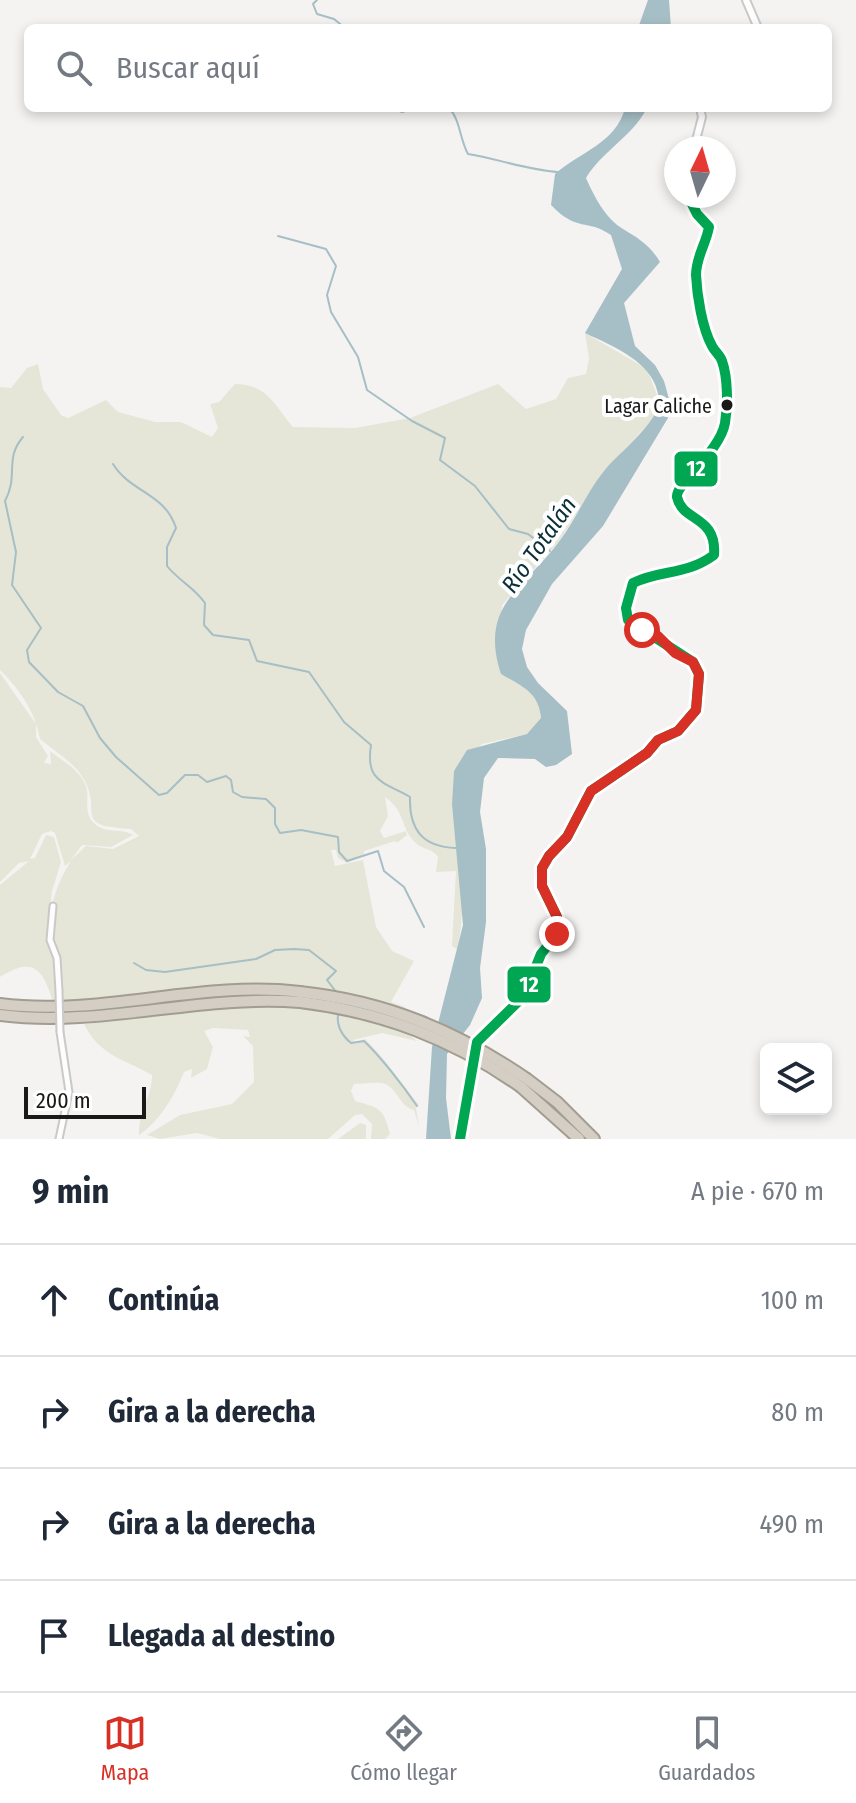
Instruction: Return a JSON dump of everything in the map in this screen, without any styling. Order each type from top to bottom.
[{"type":"highway","points":[[0,1004],[104,1006],[237,990],[300,997]]},
{"type":"highway","points":[[0,1015],[93,1018],[238,1001],[337,996],[418,1018],[491,1054],[579,1139]]},
{"type":"highway","points":[[524,1083],[557,1102],[594,1139]]},
{"type":"street","points":[[746,0],[756,24]]},
{"type":"street","points":[[697,136],[701,112]]},
{"type":"street","points":[[460,1139],[477,1042],[524,996],[541,954],[557,934],[557,917],[542,886],[542,868],[567,837],[591,791],[647,753],[658,740],[678,731],[696,710],[699,674],[693,662],[628,620],[626,608],[633,583],[647,576],[682,573],[714,555],[715,541],[709,528],[680,505],[676,494],[680,483],[696,472],[715,448],[726,416],[724,368],[706,331],[696,278],[709,227],[694,208]]},
{"type":"street","points":[[53,906],[50,940],[57,958],[60,1032],[69,1092],[59,1139]]},
{"type":"shaded area","points":[[585,333],[647,369],[659,400],[654,418],[603,472],[560,540],[502,605],[501,674],[533,696],[541,718],[527,734],[482,744],[454,771],[462,905],[457,949],[452,946],[456,871],[436,872],[438,857],[412,839],[392,802],[385,797],[388,816],[380,831],[384,838],[406,831],[407,835],[397,843],[395,841],[364,851],[364,855],[347,863],[338,858],[336,850],[331,850],[335,866],[363,860],[376,927],[392,951],[414,961],[391,1002],[405,1007],[407,1033],[417,1041],[382,1033],[353,1040],[356,1043],[365,1039],[419,1105],[416,1108],[419,1127],[414,1110],[404,1104],[391,1088],[375,1083],[354,1084],[351,1091],[355,1101],[382,1113],[390,1134],[385,1139],[371,1139],[372,1124],[362,1114],[355,1115],[328,1139],[220,1139],[197,1133],[160,1139],[147,1135],[180,1115],[232,1104],[254,1082],[253,1046],[243,1036],[250,1037],[248,1030],[213,1028],[204,1031],[213,1047],[207,1069],[191,1078],[192,1069],[184,1072],[166,1107],[139,1135],[152,1075],[105,1050],[84,1024],[233,1007],[299,1006],[301,988],[225,985],[53,1002],[45,981],[35,969],[21,967],[0,977],[0,885],[29,861],[19,863],[0,882],[0,673],[36,724],[26,702],[0,670],[0,387],[11,388],[27,368],[38,364],[43,389],[61,415],[68,418],[106,400],[118,412],[155,422],[181,422],[212,437],[218,428],[210,404],[219,402],[235,384],[263,392],[293,427],[355,428],[410,418],[498,384],[526,409],[556,399],[568,378],[586,374],[589,358]],"holes":[[[36,724],[40,739],[69,762],[83,778],[89,790],[95,820],[112,827],[131,829],[139,836],[113,849],[86,846],[71,860],[82,845],[111,847],[133,835],[107,830],[93,822],[88,813],[86,786],[80,775],[50,751],[51,764],[44,763],[48,756],[36,737]],[[55,833],[65,866],[71,861],[57,889],[50,921],[61,971],[61,991],[47,936],[52,891],[61,862],[54,837],[46,835],[35,858],[30,859],[42,834]]]},
{"type":"shaded area","points":[[360,1123],[366,1125],[366,1139],[338,1139]]},
{"type":"water","points":[[648,0],[669,0],[671,24],[639,24]]},
{"type":"water","points":[[623,112],[645,112],[586,178],[605,213],[643,242],[660,262],[624,303],[635,346],[655,365],[664,381],[669,399],[668,418],[603,526],[552,584],[526,630],[522,649],[527,667],[538,683],[567,711],[572,754],[556,765],[546,767],[535,759],[498,758],[484,778],[480,812],[486,849],[486,922],[480,968],[482,998],[470,1025],[447,1054],[446,1098],[451,1139],[426,1139],[432,1047],[463,925],[452,804],[454,771],[467,750],[527,734],[541,718],[533,696],[501,674],[496,630],[501,613],[509,598],[561,539],[604,471],[646,427],[658,408],[656,386],[650,375],[631,357],[585,333],[622,269],[611,235],[568,219],[551,205],[555,174],[596,146],[620,120]]},
{"type":"waterway","points":[[317,0],[313,4],[317,14],[340,24]]},
{"type":"waterway","points":[[451,112],[468,154],[558,172]]},
{"type":"waterway","name":"Río Totalán","points":[[278,236],[326,249],[336,266],[327,295],[331,312],[358,357],[367,390],[412,421],[445,438],[440,460],[475,486],[509,529],[528,534],[550,551]]},
{"type":"waterway","points":[[23,437],[14,453],[11,483],[5,501],[16,552],[12,585],[41,628],[27,650],[29,662],[58,692],[83,706],[100,738],[116,757],[159,795],[167,793],[185,775],[198,775],[207,782],[226,776],[231,780],[233,792],[242,797],[266,799],[275,808],[275,824],[280,833],[301,830],[338,837],[339,852],[347,861],[378,851],[384,871],[404,887],[424,927]]},
{"type":"waterway","points":[[113,464],[120,474],[156,500],[171,516],[176,528],[167,547],[167,566],[205,603],[204,625],[213,635],[249,640],[257,661],[309,672],[344,722],[371,745],[371,767],[378,779],[410,797],[412,818],[420,834],[434,844],[456,848]]},
{"type":"waterway","points":[[134,963],[146,970],[165,972],[256,959],[275,950],[309,950],[336,971],[327,980],[337,993]]},
{"type":"waterway","points":[[339,1011],[338,1024],[344,1036],[351,1043],[364,1041],[417,1106]]},
{"type":"transit line","name":"12","points":[[460,1139],[477,1042],[524,996],[541,954],[557,934],[557,917],[542,886],[542,868],[567,837],[591,791],[647,753],[658,740],[678,731],[696,710],[699,674],[693,662],[628,620],[626,608],[633,583],[693,566],[714,555],[710,533],[685,511],[677,497],[678,491],[721,434],[727,400],[724,368],[705,330],[696,275],[709,227],[694,208]]},
{"type":"place","name":"Lagar Caliche","points":[[727,405]]},
{"type":"route","points":[[557,934],[553,904],[542,886],[542,868],[549,856],[567,837],[591,791],[647,753],[658,740],[678,731],[696,710],[700,688],[699,674],[693,662],[675,653],[658,636],[642,630]]}]
